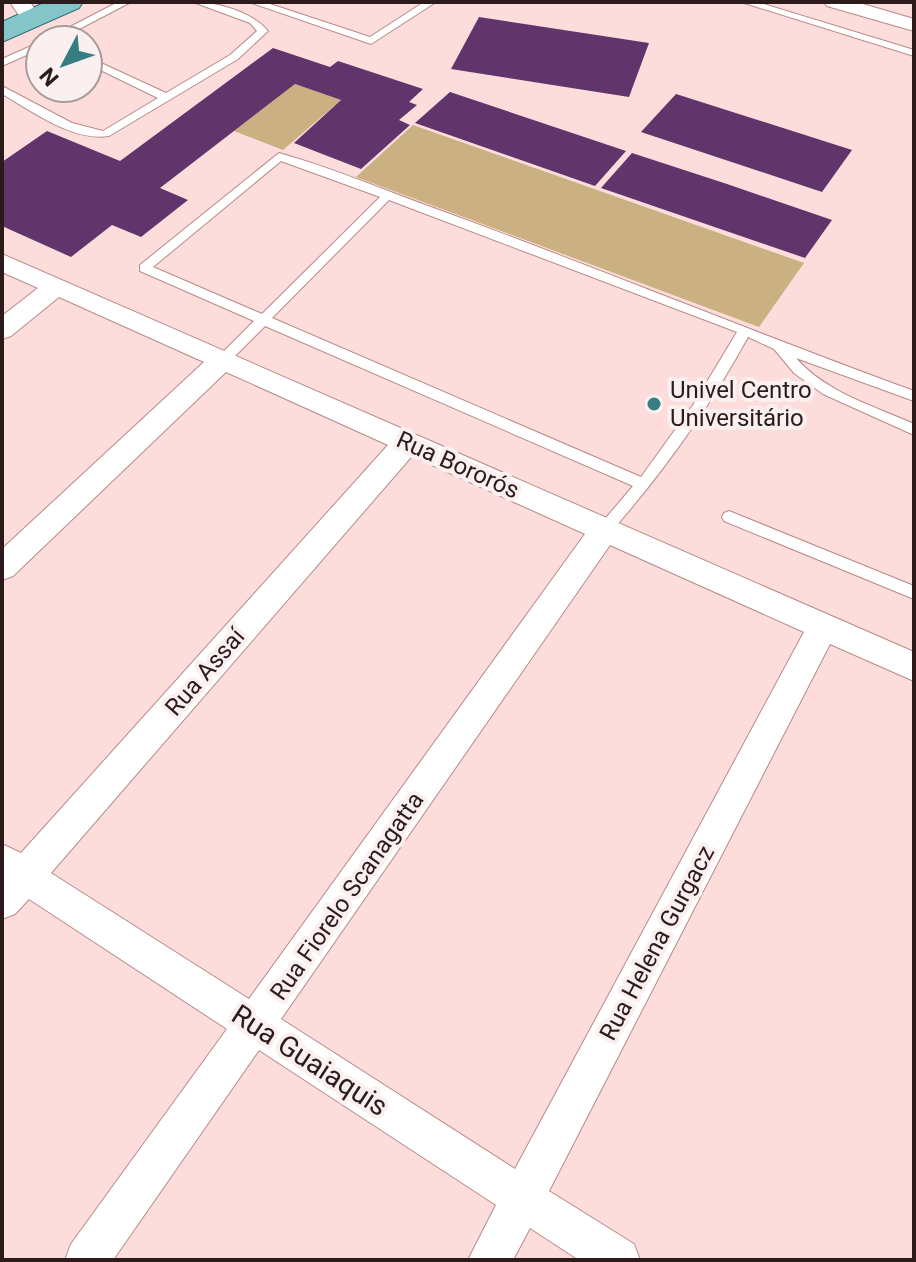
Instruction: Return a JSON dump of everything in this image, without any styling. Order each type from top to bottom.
[{"type":"main road","points":[[38,24],[69,2]]},
{"type":"main road","points":[[2,33],[24,28]]},
{"type":"street","points":[[834,2],[914,25]]},
{"type":"street","name":"Rua Bororós","points":[[2,262],[914,667]]},
{"type":"street","points":[[2,330],[57,286]]},
{"type":"street","points":[[2,568],[223,360]]},
{"type":"street","name":"Rua Assaí","points":[[10,879],[408,442]]},
{"type":"street","name":"Rua Fiorelo Scanagatta","points":[[87,1260],[604,530]]},
{"type":"street","name":"Rua Helena Gurgacz","points":[[490,1260],[823,627]]},
{"type":"street","name":"Rua Guaiaquis","points":[[10,879],[256,1025],[618,1260]]},
{"type":"lane","points":[[43,24],[126,2]]},
{"type":"lane","points":[[3,91],[98,135],[168,98],[251,44],[263,31],[249,19],[198,2]]},
{"type":"lane","points":[[221,10],[233,2]]},
{"type":"lane","points":[[254,2],[371,41],[431,2]]},
{"type":"lane","points":[[746,2],[914,53]]},
{"type":"lane","points":[[2,63],[24,38]]},
{"type":"lane","points":[[104,68],[168,98]]},
{"type":"lane","points":[[643,484],[144,268],[279,156],[914,396]]},
{"type":"lane","points":[[223,360],[387,196]]},
{"type":"lane","points":[[604,530],[643,484],[693,415],[745,330]]},
{"type":"lane","points":[[779,346],[799,370],[828,391],[914,430]]},
{"type":"lane","points":[[799,370],[810,357]]},
{"type":"lane","points":[[729,517],[914,593]]},
{"type":"shaded area","points":[[295,84],[341,100],[283,150],[234,131]]},
{"type":"shaded area","points":[[413,125],[804,263],[759,327],[356,177]]},
{"type":"building","points":[[479,17],[649,43],[629,97],[451,69]]},
{"type":"building","points":[[273,48],[330,67],[338,61],[423,89],[409,102],[417,105],[399,120],[410,125],[361,169],[294,143],[341,100],[295,84],[160,188],[188,200],[141,237],[112,225],[71,257],[2,226],[2,162],[47,131],[120,161]]},
{"type":"building","points":[[450,92],[626,151],[595,186],[415,123]]},
{"type":"building","points":[[676,94],[852,150],[822,192],[641,132]]},
{"type":"building","points":[[632,153],[832,220],[805,258],[601,188]]},
{"type":"place","name":"Univel Centro Universitário","points":[[654,404]]}]
